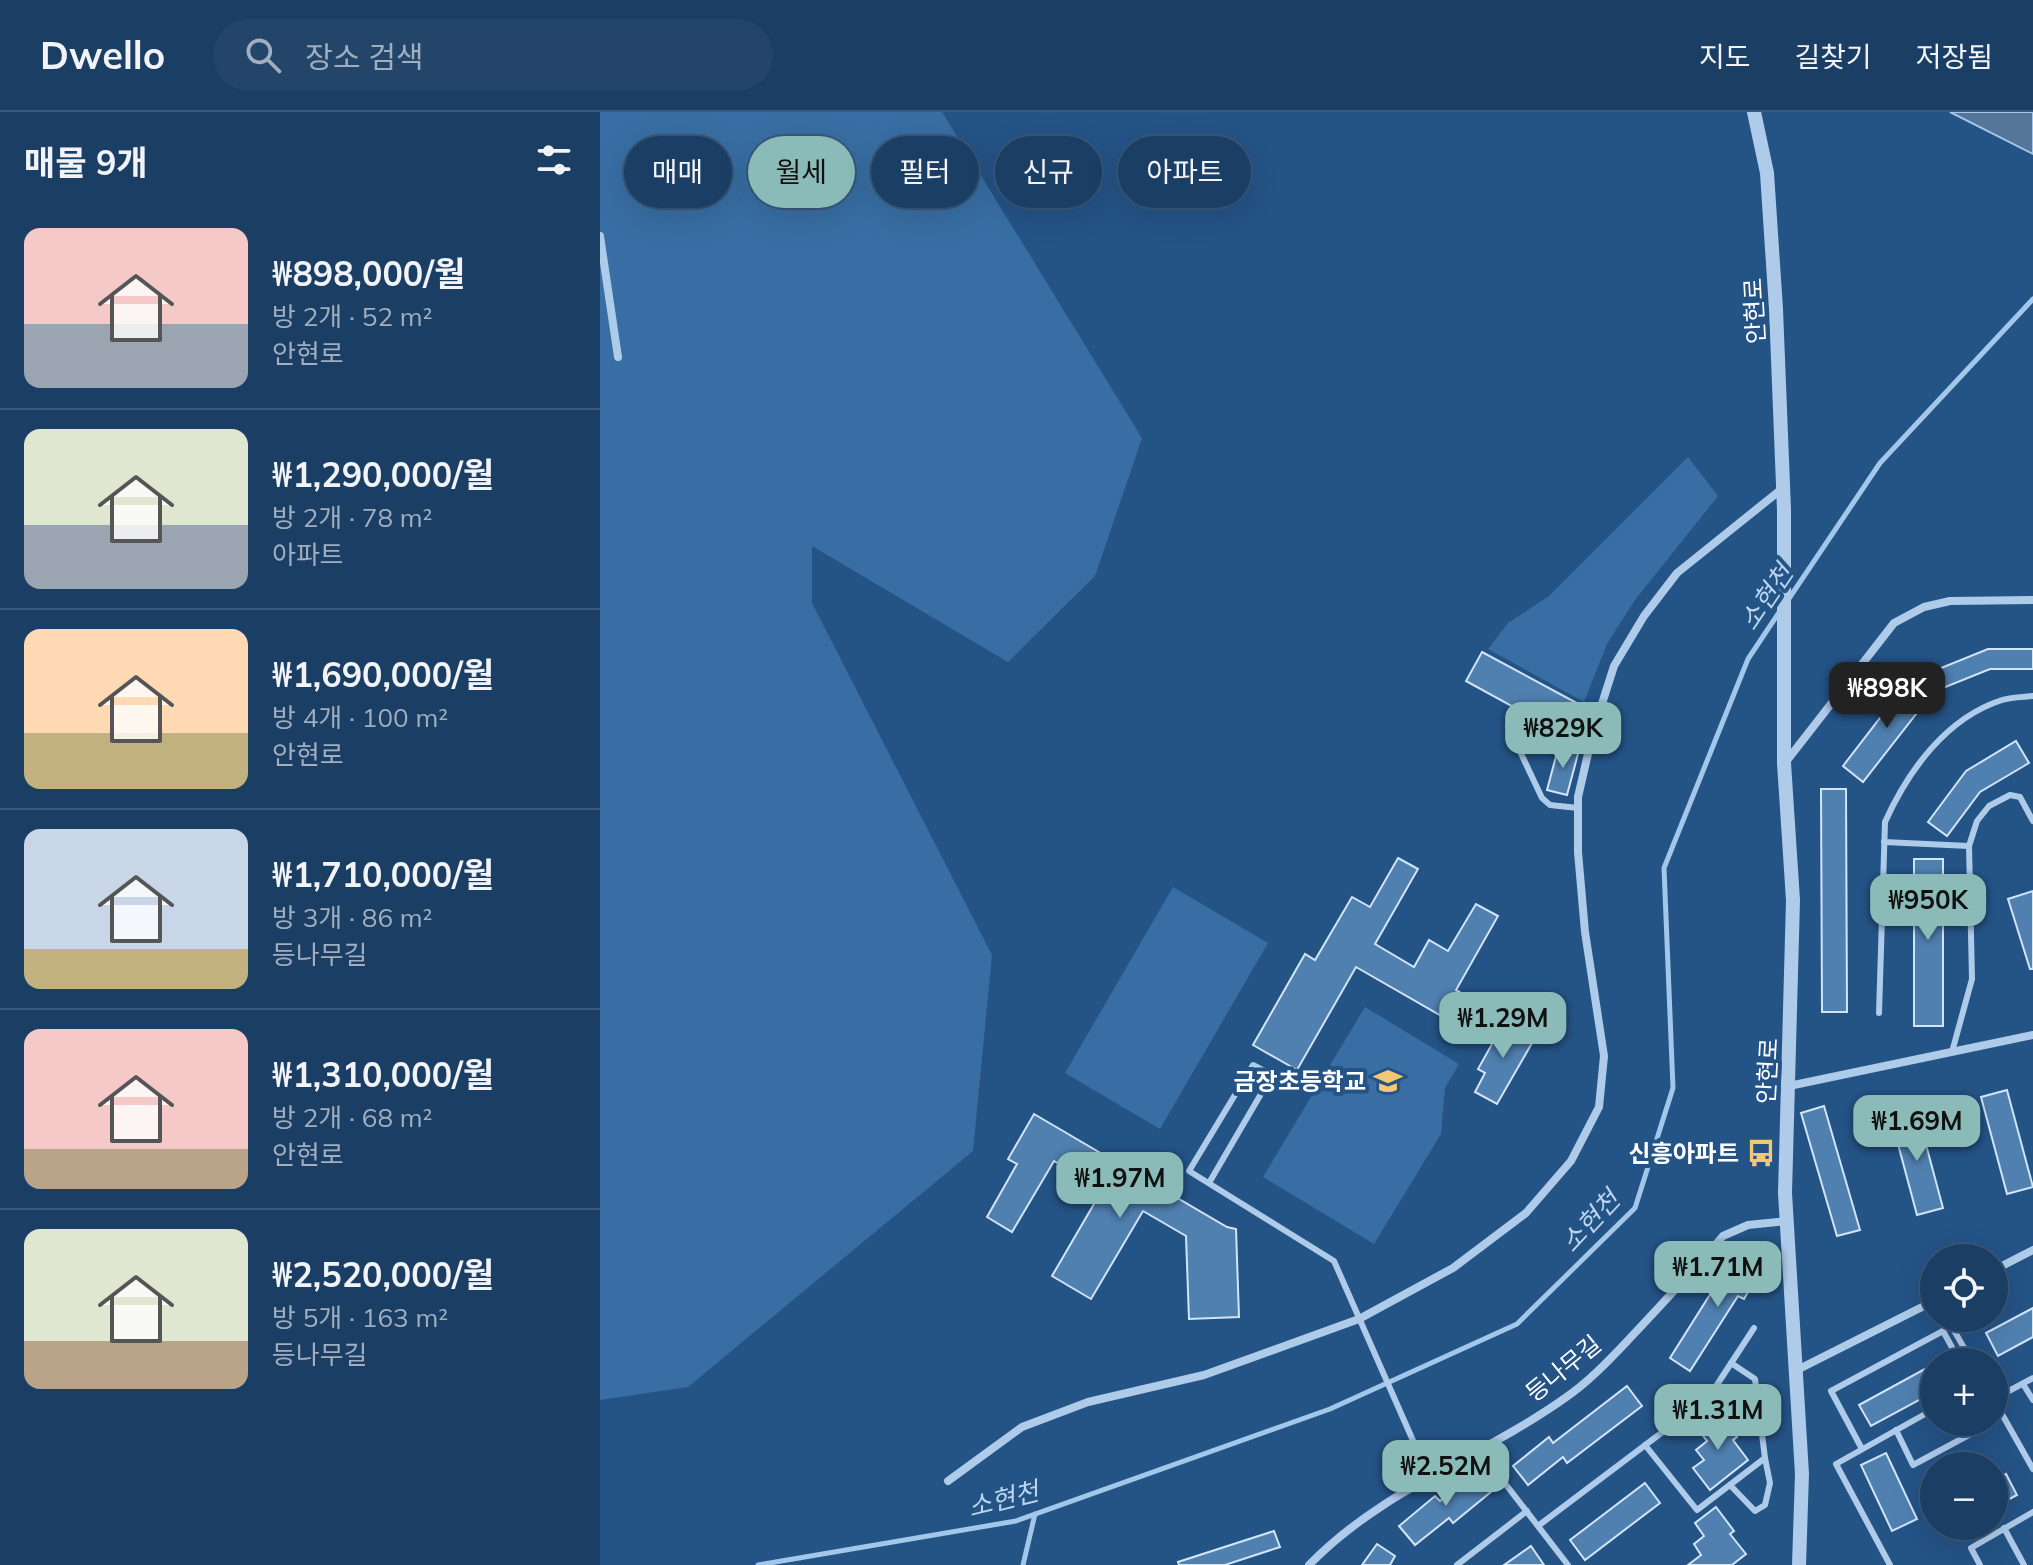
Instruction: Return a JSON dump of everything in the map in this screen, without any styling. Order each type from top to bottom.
[{"type":"street","name":"안현로","points":[[1754,112],[1767,173],[1784,510],[1784,763],[1793,900],[1785,1154],[1802,1474],[1797,1562]]},
{"type":"street","points":[[600,236],[618,357]]},
{"type":"street","points":[[948,1481],[1022,1427],[1088,1402],[1204,1375],[1359,1319],[1453,1268],[1526,1213],[1571,1161],[1599,1107],[1604,1056],[1585,932],[1578,852],[1578,808],[1593,732],[1614,666],[1644,616],[1677,573],[1783,487]]},
{"type":"street","points":[[1784,763],[1894,623],[1924,607],[1950,601],[2033,600]]},
{"type":"street","points":[[1789,1086],[2032,1038]]},
{"type":"street","name":"등나무길","points":[[1309,1565],[1328,1545],[1368,1513],[1480,1451],[1567,1397],[1613,1356],[1723,1236],[1748,1225],[1787,1221]]},
{"type":"street","points":[[2008,1263],[2033,1250]]},
{"type":"street","points":[[1795,1371],[1920,1308]]},
{"type":"lane","points":[[1879,1013],[1885,822],[1897,796],[1945,731],[2004,699],[2033,696]]},
{"type":"lane","points":[[1508,726],[1542,798],[1550,805],[1578,808]]},
{"type":"lane","points":[[1952,1052],[1972,979],[1969,846],[1977,821],[1989,806],[2010,795],[2020,797],[2033,821]]},
{"type":"lane","points":[[1884,842],[1969,846]]},
{"type":"lane","points":[[1209,1183],[1272,1075],[1253,1065],[1189,1171],[1334,1261],[1429,1477]]},
{"type":"lane","points":[[1538,1526],[1709,1397],[1754,1328]]},
{"type":"lane","points":[[1862,1449],[1831,1391],[1943,1331],[1952,1348]]},
{"type":"lane","points":[[1730,1485],[1755,1511],[1765,1505],[1770,1483],[1755,1379],[1731,1363]]},
{"type":"lane","points":[[2008,1392],[2033,1378]]},
{"type":"lane","points":[[2023,1384],[2033,1400]]},
{"type":"lane","points":[[1890,1565],[1836,1464],[1920,1417]]},
{"type":"lane","points":[[2008,1425],[2033,1469]]},
{"type":"lane","points":[[1896,1430],[1913,1465],[1966,1436]]},
{"type":"lane","points":[[1645,1445],[1697,1510],[1765,1458]]},
{"type":"lane","points":[[1480,1451],[1568,1565]]},
{"type":"lane","points":[[1457,1565],[1527,1511]]},
{"type":"lane","points":[[2008,1526],[2033,1512]]},
{"type":"lane","points":[[2008,1535],[2024,1565]]},
{"type":"lane","points":[[1980,1565],[1971,1548],[1984,1540]]},
{"type":"shaded area","points":[[600,112],[942,112],[957,136],[871,136],[871,208],[979,208],[979,172],[995,198],[995,208],[1001,208],[1142,438],[1095,576],[1008,662],[812,546],[812,603],[992,955],[973,1151],[688,1387],[600,1400]]},
{"type":"shaded area","points":[[1950,112],[2033,112],[2033,154]]},
{"type":"shaded area","points":[[1688,457],[1718,496],[1635,600],[1607,644],[1584,702],[1488,649],[1508,623],[1549,596]]},
{"type":"shaded area","points":[[1173,887],[1268,943],[1160,1129],[1065,1073]]},
{"type":"shaded area","points":[[1365,1007],[1459,1064],[1445,1088],[1441,1134],[1374,1244],[1263,1177]]},
{"type":"building","points":[[1988,649],[2033,649],[2033,669],[1990,669],[1943,688],[1936,670]]},
{"type":"building","points":[[1482,652],[1586,708],[1570,738],[1466,681]]},
{"type":"building","points":[[1910,679],[1931,695],[1863,782],[1843,766]]},
{"type":"building","points":[[2016,741],[2029,763],[1980,792],[1947,836],[1928,822],[1966,771]]},
{"type":"building","points":[[1559,745],[1579,750],[1567,795],[1547,790]]},
{"type":"building","points":[[1821,789],[1846,789],[1847,1012],[1822,1012]]},
{"type":"building","points":[[1398,858],[1418,869],[1375,944],[1414,967],[1429,940],[1448,951],[1476,904],[1498,916],[1456,990],[1472,999],[1457,1025],[1356,967],[1297,1070],[1253,1045],[1305,954],[1315,960],[1352,897],[1370,907]]},
{"type":"building","points":[[1914,859],[1943,859],[1943,1026],[1914,1026]]},
{"type":"building","points":[[2033,891],[2033,969],[2030,969],[2008,899]]},
{"type":"building","points":[[1506,1019],[1536,1036],[1497,1104],[1475,1092],[1485,1073],[1478,1069]]},
{"type":"building","points":[[2007,1090],[2033,1187],[2007,1194],[1981,1097]]},
{"type":"building","points":[[1824,1106],[1860,1230],[1837,1236],[1801,1113]]},
{"type":"building","points":[[1917,1111],[1943,1208],[1917,1215],[1891,1118]]},
{"type":"building","points":[[1034,1114],[1227,1227],[1236,1229],[1239,1317],[1189,1319],[1186,1236],[1143,1211],[1091,1299],[1052,1276],[1098,1197],[1080,1186],[1084,1178],[1054,1161],[1012,1232],[987,1217],[1017,1164],[1008,1159]]},
{"type":"building","points":[[1744,1247],[1759,1253],[1760,1272],[1744,1299],[1738,1296],[1690,1371],[1670,1358],[1711,1293],[1717,1297]]},
{"type":"building","points":[[2033,1308],[2033,1337],[2008,1351],[2008,1348],[1994,1348],[1986,1333],[2008,1332],[2008,1321]]},
{"type":"building","points":[[1920,1372],[1920,1400],[1871,1426],[1859,1405]]},
{"type":"building","points":[[1627,1386],[1642,1406],[1567,1463],[1563,1457],[1528,1485],[1513,1466],[1549,1437],[1553,1443]]},
{"type":"building","points":[[1718,1412],[1737,1437],[1733,1440],[1748,1460],[1710,1490],[1693,1468],[1704,1460],[1696,1450],[1707,1441],[1697,1428]]},
{"type":"building","points":[[1886,1453],[1917,1519],[1892,1531],[1861,1465]]},
{"type":"building","points":[[1476,1471],[1492,1491],[1453,1523],[1449,1518],[1415,1545],[1399,1526],[1435,1496],[1440,1501]]},
{"type":"building","points":[[2008,1478],[2017,1495],[2008,1500]]},
{"type":"building","points":[[1645,1483],[1660,1503],[1585,1560],[1570,1540]]},
{"type":"building","points":[[1716,1507],[1734,1531],[1730,1534],[1746,1554],[1732,1565],[1688,1565],[1701,1555],[1694,1544],[1704,1536],[1695,1523]]},
{"type":"building","points":[[1274,1531],[1280,1547],[1225,1565],[1179,1565],[1178,1562]]},
{"type":"building","points":[[1377,1544],[1395,1556],[1390,1565],[1362,1565]]},
{"type":"building","points":[[1531,1546],[1544,1565],[1504,1565]]},
{"type":"waterway","name":"소현천","points":[[1788,600],[1880,463],[2033,299]]},
{"type":"waterway","name":"소현천","points":[[758,1565],[1016,1521],[1330,1409],[1517,1324],[1635,1208],[1673,1088],[1664,868],[1748,659],[1780,611]]},
{"type":"waterway","points":[[1023,1565],[1035,1514]]},
{"type":"place","name":"금장초등학교","points":[[1388,1081]]},
{"type":"place","name":"신흥아파트","points":[[1761,1153]]}]
